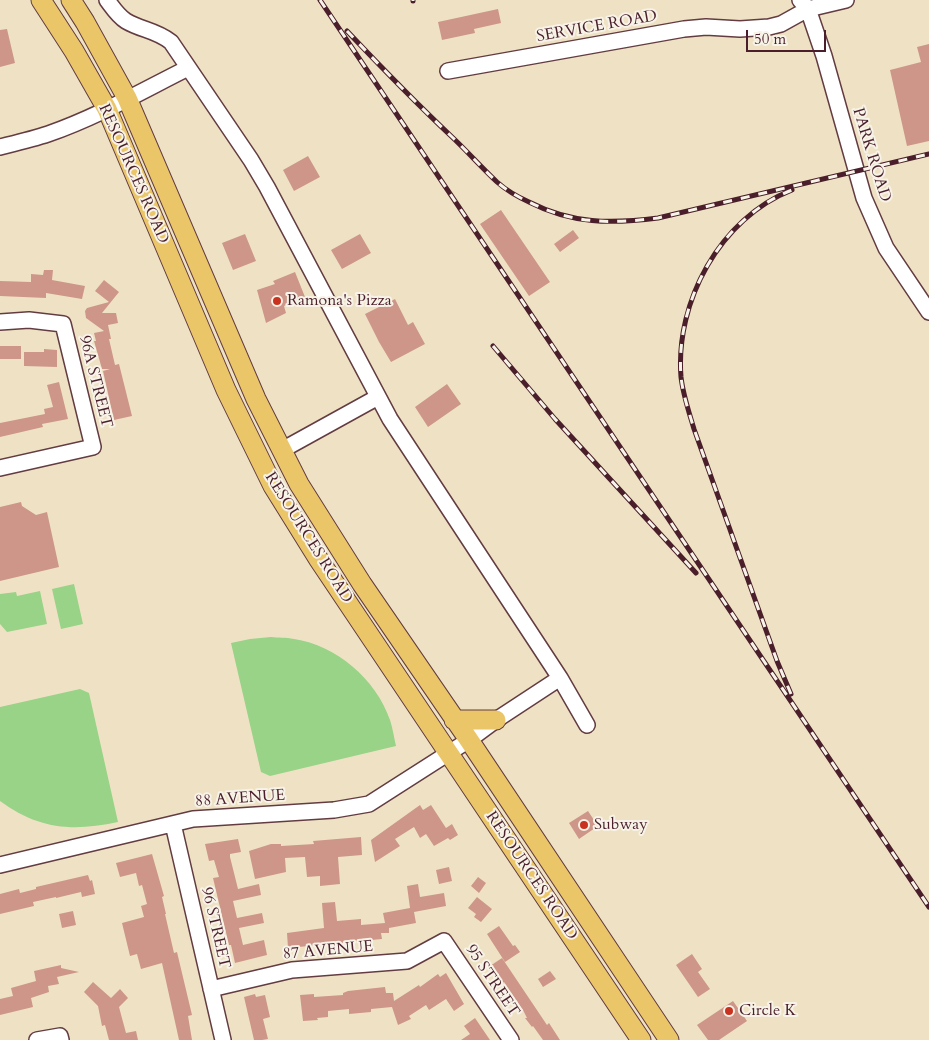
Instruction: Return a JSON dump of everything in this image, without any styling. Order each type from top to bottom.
[{"type":"main road","name":"RESOURCES ROAD","points":[[41,0],[74,51],[106,110],[226,390],[273,486],[318,560],[641,1040]]},
{"type":"main road","name":"RESOURCES ROAD","points":[[70,0],[85,22],[127,98],[256,399],[299,484],[362,584],[469,740],[669,1040]]},
{"type":"main road","points":[[454,720],[496,720]]},
{"type":"street","points":[[107,0],[126,22],[156,32],[170,42],[251,160],[390,419],[560,678],[586,725]]},
{"type":"street","name":"SERVICE ROAD","points":[[448,71],[684,29],[706,27],[755,29],[768,27],[781,24],[804,4],[846,0]]},
{"type":"street","name":"PARK ROAD","points":[[804,4],[824,56],[864,198],[886,248],[929,312]]},
{"type":"street","points":[[0,147],[48,134],[106,110],[188,68]]},
{"type":"street","name":"96A STREET","points":[[0,322],[29,320],[63,324],[93,447],[0,468]]},
{"type":"street","points":[[282,450],[378,397]]},
{"type":"street","name":"88 AVENUE","points":[[0,865],[193,819],[334,810],[355,808],[369,804],[469,740],[560,678]]},
{"type":"street","name":"96 STREET","points":[[173,824],[223,1040]]},
{"type":"street","name":"87 AVENUE","points":[[211,989],[292,970],[407,961],[444,941]]},
{"type":"street","name":"95 STREET","points":[[444,941],[510,1040]]},
{"type":"street","points":[[37,1040],[61,1038]]},
{"type":"green space","points":[[74,584],[83,624],[61,629],[52,589]]},
{"type":"green space","points":[[40,591],[47,624],[7,632],[0,624],[0,594],[16,592],[17,596]]},
{"type":"green space","points":[[271,637],[291,638],[325,648],[352,666],[365,678],[384,705],[391,723],[396,746],[270,776],[261,772],[231,643]]},
{"type":"green space","points":[[80,689],[89,693],[118,822],[86,827],[56,826],[42,823],[28,818],[0,801],[0,707]]},
{"type":"building","points":[[498,9],[501,23],[474,29],[475,33],[442,40],[438,22]]},
{"type":"building","points":[[7,29],[15,63],[0,67],[0,30]]},
{"type":"building","points":[[929,44],[929,141],[907,146],[890,70],[921,62],[917,47]]},
{"type":"building","points":[[308,156],[320,177],[294,191],[283,170]]},
{"type":"building","points":[[501,210],[550,282],[529,296],[480,224]]},
{"type":"building","points":[[573,230],[579,238],[560,252],[554,244]]},
{"type":"building","points":[[245,234],[256,261],[233,270],[222,243]]},
{"type":"building","points":[[360,234],[371,253],[342,269],[331,250]]},
{"type":"building","points":[[44,270],[53,270],[52,280],[85,286],[82,299],[46,293],[46,298],[0,296],[0,281],[31,282],[31,274],[43,275]]},
{"type":"building","name":"Ramona's Pizza","points":[[295,272],[305,297],[284,306],[286,313],[266,323],[257,290],[275,284],[273,281]]},
{"type":"building","points":[[104,280],[119,292],[102,313],[116,313],[118,323],[108,325],[111,339],[109,339],[115,365],[119,364],[132,416],[114,420],[103,371],[110,369],[102,369],[94,341],[96,341],[94,333],[104,331],[86,318],[85,311],[87,308],[109,302],[95,291]]},
{"type":"building","points":[[395,299],[408,325],[413,322],[425,344],[391,362],[365,314]]},
{"type":"building","points":[[0,346],[21,346],[21,359],[0,359]]},
{"type":"building","points":[[44,349],[57,350],[57,367],[24,366],[24,352],[44,352]]},
{"type":"building","points":[[59,382],[68,419],[42,424],[43,427],[0,437],[0,423],[45,414],[44,409],[53,407],[47,385]]},
{"type":"building","points":[[447,384],[461,404],[428,427],[415,407]]},
{"type":"building","points":[[21,502],[22,506],[36,515],[47,512],[59,567],[0,581],[0,507]]},
{"type":"building","points":[[420,805],[423,810],[431,805],[446,828],[452,824],[458,835],[434,846],[426,834],[420,838],[414,827],[395,839],[400,846],[375,862],[371,840]]},
{"type":"building","name":"Subway","points":[[588,811],[598,826],[579,839],[569,823]]},
{"type":"building","points":[[361,837],[362,855],[338,857],[340,884],[320,886],[320,876],[307,877],[305,857],[285,858],[286,872],[255,879],[249,851],[271,844],[281,844],[281,846],[314,844],[313,841]]},
{"type":"building","points":[[238,839],[241,852],[230,854],[230,857],[238,889],[259,884],[261,895],[233,901],[237,918],[262,913],[264,923],[239,928],[243,945],[264,940],[267,955],[235,963],[213,878],[219,877],[214,860],[209,861],[205,844]]},
{"type":"building","points":[[152,854],[164,896],[162,897],[174,953],[177,952],[192,1015],[188,1016],[192,1040],[179,1040],[162,963],[141,969],[137,954],[130,956],[122,923],[144,917],[141,906],[147,904],[142,885],[139,886],[136,873],[120,877],[116,863]]},
{"type":"building","points":[[449,867],[452,881],[439,884],[436,870]]},
{"type":"building","points":[[88,875],[90,881],[92,880],[95,894],[82,897],[81,892],[56,897],[33,902],[34,906],[0,914],[0,894],[19,889],[20,893],[36,889],[36,887]]},
{"type":"building","points":[[478,877],[486,883],[479,893],[471,886]]},
{"type":"building","points":[[418,884],[420,897],[444,893],[446,906],[414,912],[416,923],[389,928],[389,933],[381,933],[382,939],[288,948],[287,933],[324,928],[322,903],[335,902],[337,921],[361,919],[361,925],[385,923],[383,913],[410,908],[407,886]]},
{"type":"building","points":[[477,897],[492,909],[481,922],[474,917],[476,914],[468,908]]},
{"type":"building","points":[[73,911],[76,925],[62,928],[59,914]]},
{"type":"building","points":[[499,926],[513,946],[515,945],[520,952],[505,962],[487,934]]},
{"type":"building","points":[[692,954],[702,969],[698,972],[710,989],[698,997],[676,965]]},
{"type":"building","points":[[502,958],[547,1025],[549,1023],[560,1040],[543,1040],[525,1018],[527,1018],[523,1010],[504,982],[502,983],[490,966]]},
{"type":"building","points":[[61,965],[61,968],[79,972],[57,977],[59,984],[48,986],[49,992],[31,998],[33,1007],[0,1015],[0,999],[13,996],[11,988],[36,981],[34,971]]},
{"type":"building","points":[[550,971],[556,979],[543,987],[538,979]]},
{"type":"building","points":[[446,973],[464,1004],[454,1011],[446,999],[429,1010],[426,1005],[409,1016],[411,1019],[398,1025],[392,1007],[371,1009],[371,1012],[349,1014],[349,1009],[328,1011],[328,1017],[303,1021],[300,995],[314,994],[314,997],[343,995],[343,993],[348,991],[385,987],[386,993],[393,993],[394,1001],[419,985],[420,987],[438,974],[440,977]]},
{"type":"building","points":[[93,982],[111,998],[120,989],[128,998],[119,1007],[126,1033],[136,1031],[138,1040],[109,1040],[105,1025],[102,1026],[98,1006],[84,992]]},
{"type":"building","points":[[255,994],[256,997],[265,995],[270,1017],[263,1019],[268,1039],[254,1040],[244,997]]},
{"type":"building","name":"Circle K","points":[[733,1001],[747,1021],[719,1040],[708,1040],[697,1025]]},
{"type":"building","points":[[475,1018],[490,1040],[461,1040],[470,1034],[464,1026]]},
{"type":"railway","points":[[320,0],[929,907]]},
{"type":"railway","points":[[347,31],[501,185],[521,198],[561,215],[608,221],[658,218],[929,154]]},
{"type":"railway","points":[[791,694],[777,661],[694,429],[681,377],[681,349],[686,320],[694,292],[707,266],[743,220],[766,203],[792,190]]},
{"type":"railway","points":[[493,346],[555,419],[696,573]]},
{"type":"place","name":"Ramona's Pizza","points":[[277,301]]},
{"type":"place","name":"Subway","points":[[584,825]]},
{"type":"place","name":"Circle K","points":[[729,1011]]}]
